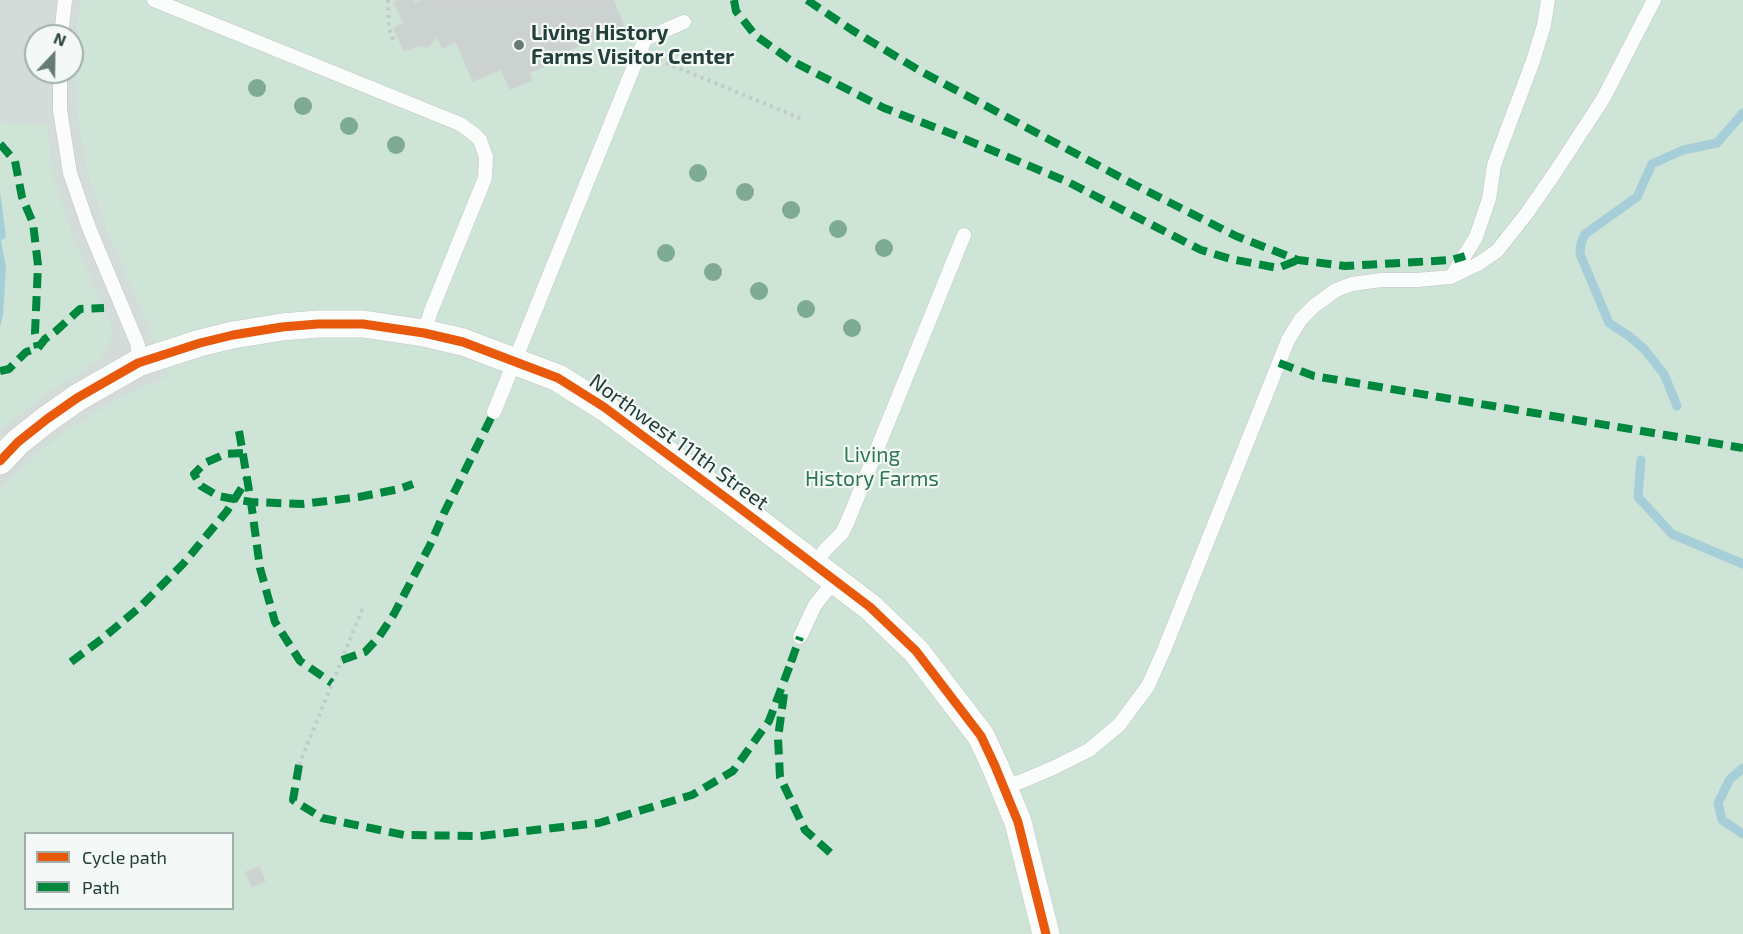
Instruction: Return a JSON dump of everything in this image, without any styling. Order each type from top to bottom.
[{"type":"street","name":"Northwest 111th Street","points":[[0,461],[18,442],[47,419],[77,398],[138,363],[232,335],[291,326],[363,324],[424,333],[463,342],[564,381],[604,407],[870,607],[916,651],[981,736],[1018,822],[1046,934]]},
{"type":"lane","points":[[62,24],[65,0]]},
{"type":"lane","points":[[154,0],[460,124],[480,140],[486,157],[485,178],[424,333]]},
{"type":"lane","points":[[1451,277],[1476,237],[1489,199],[1494,165],[1533,61],[1544,25],[1548,0]]},
{"type":"lane","points":[[1003,785],[1020,782],[1089,750],[1119,725],[1148,686],[1286,346],[1301,319],[1336,290],[1352,284],[1382,280],[1451,277],[1478,264],[1497,251],[1527,213],[1603,99],[1654,0]]},
{"type":"lane","points":[[494,412],[645,39],[684,22]]},
{"type":"lane","points":[[60,84],[60,110],[70,173],[89,228],[138,345],[138,363]]},
{"type":"lane","points":[[800,638],[815,605],[824,572],[825,550],[842,532],[847,523],[964,235]]},
{"type":"path","points":[[388,0],[389,28],[394,42]]},
{"type":"path","points":[[640,52],[802,119]]},
{"type":"path","points":[[299,765],[364,605]]},
{"type":"shaded area","points":[[0,0],[82,0],[78,24],[24,24],[24,84],[80,84],[87,169],[106,226],[178,396],[0,540]]},
{"type":"green space","name":"Living History Farms","points":[[82,0],[1743,0],[1743,934],[0,934],[0,489],[61,434],[132,392],[169,376],[106,226],[87,169],[76,109],[76,84],[84,84],[84,24],[78,24]]},
{"type":"green space","points":[[0,122],[46,125],[54,177],[73,238],[110,322],[111,341],[101,359],[50,391],[0,431],[0,327],[6,267],[1,241]]},
{"type":"water","points":[[0,191],[6,237],[1,241],[6,267],[0,327]]},
{"type":"building","name":"Living History Farms Visitor Center","points":[[413,0],[414,3],[422,0],[613,0],[624,26],[542,62],[543,67],[529,73],[532,80],[510,89],[501,69],[473,81],[456,42],[442,48],[437,36],[428,47],[417,46],[404,51],[394,28],[404,23],[394,2]]},
{"type":"building","points":[[259,867],[265,881],[252,887],[246,872]]},
{"type":"waterway","points":[[1677,406],[1664,374],[1644,349],[1609,323],[1580,254],[1581,243],[1585,234],[1637,197],[1652,164],[1683,150],[1717,143],[1743,113]]},
{"type":"waterway","points":[[1641,460],[1638,497],[1672,534],[1743,564]]},
{"type":"waterway","points":[[1743,768],[1730,779],[1718,803],[1722,820],[1743,834]]},
{"type":"marked path","points":[[734,0],[736,11],[755,35],[790,60],[884,108],[1068,182],[1201,250],[1231,259],[1278,268],[1298,260]]},
{"type":"marked path","points":[[807,0],[922,72],[1236,236],[1298,260],[1345,266],[1452,260],[1465,256]]},
{"type":"marked path","points":[[0,144],[15,161],[22,197],[33,223],[38,265],[35,333],[38,348]]},
{"type":"marked path","points":[[0,371],[9,369],[26,352],[38,348],[45,339],[80,309],[104,308]]},
{"type":"marked path","points":[[1279,363],[1314,376],[1743,448]]},
{"type":"marked path","points":[[342,660],[365,652],[379,637],[394,614],[494,412]]},
{"type":"marked path","points":[[239,431],[260,568],[275,622],[300,661],[332,683]]},
{"type":"marked path","points":[[243,453],[225,454],[205,463],[194,474],[201,486],[218,496],[234,499],[302,504],[359,497],[413,484]]},
{"type":"marked path","points":[[71,662],[140,607],[183,564],[227,511],[248,478]]},
{"type":"marked path","points":[[791,662],[800,637]]},
{"type":"marked path","points":[[299,765],[293,800],[322,818],[404,835],[480,836],[599,823],[692,795],[733,771],[769,721],[793,657]]},
{"type":"marked path","points":[[784,694],[778,738],[780,777],[805,830],[835,857]]},
{"type":"cycle path","points":[[0,461],[18,442],[47,419],[77,398],[138,363],[200,343],[282,327],[363,324],[424,333],[463,342],[558,378],[604,407],[870,607],[916,651],[981,736],[995,766],[1018,822],[1046,934]]},
{"type":"place","name":"Living History Farms Visitor Center","points":[[519,45]]}]
